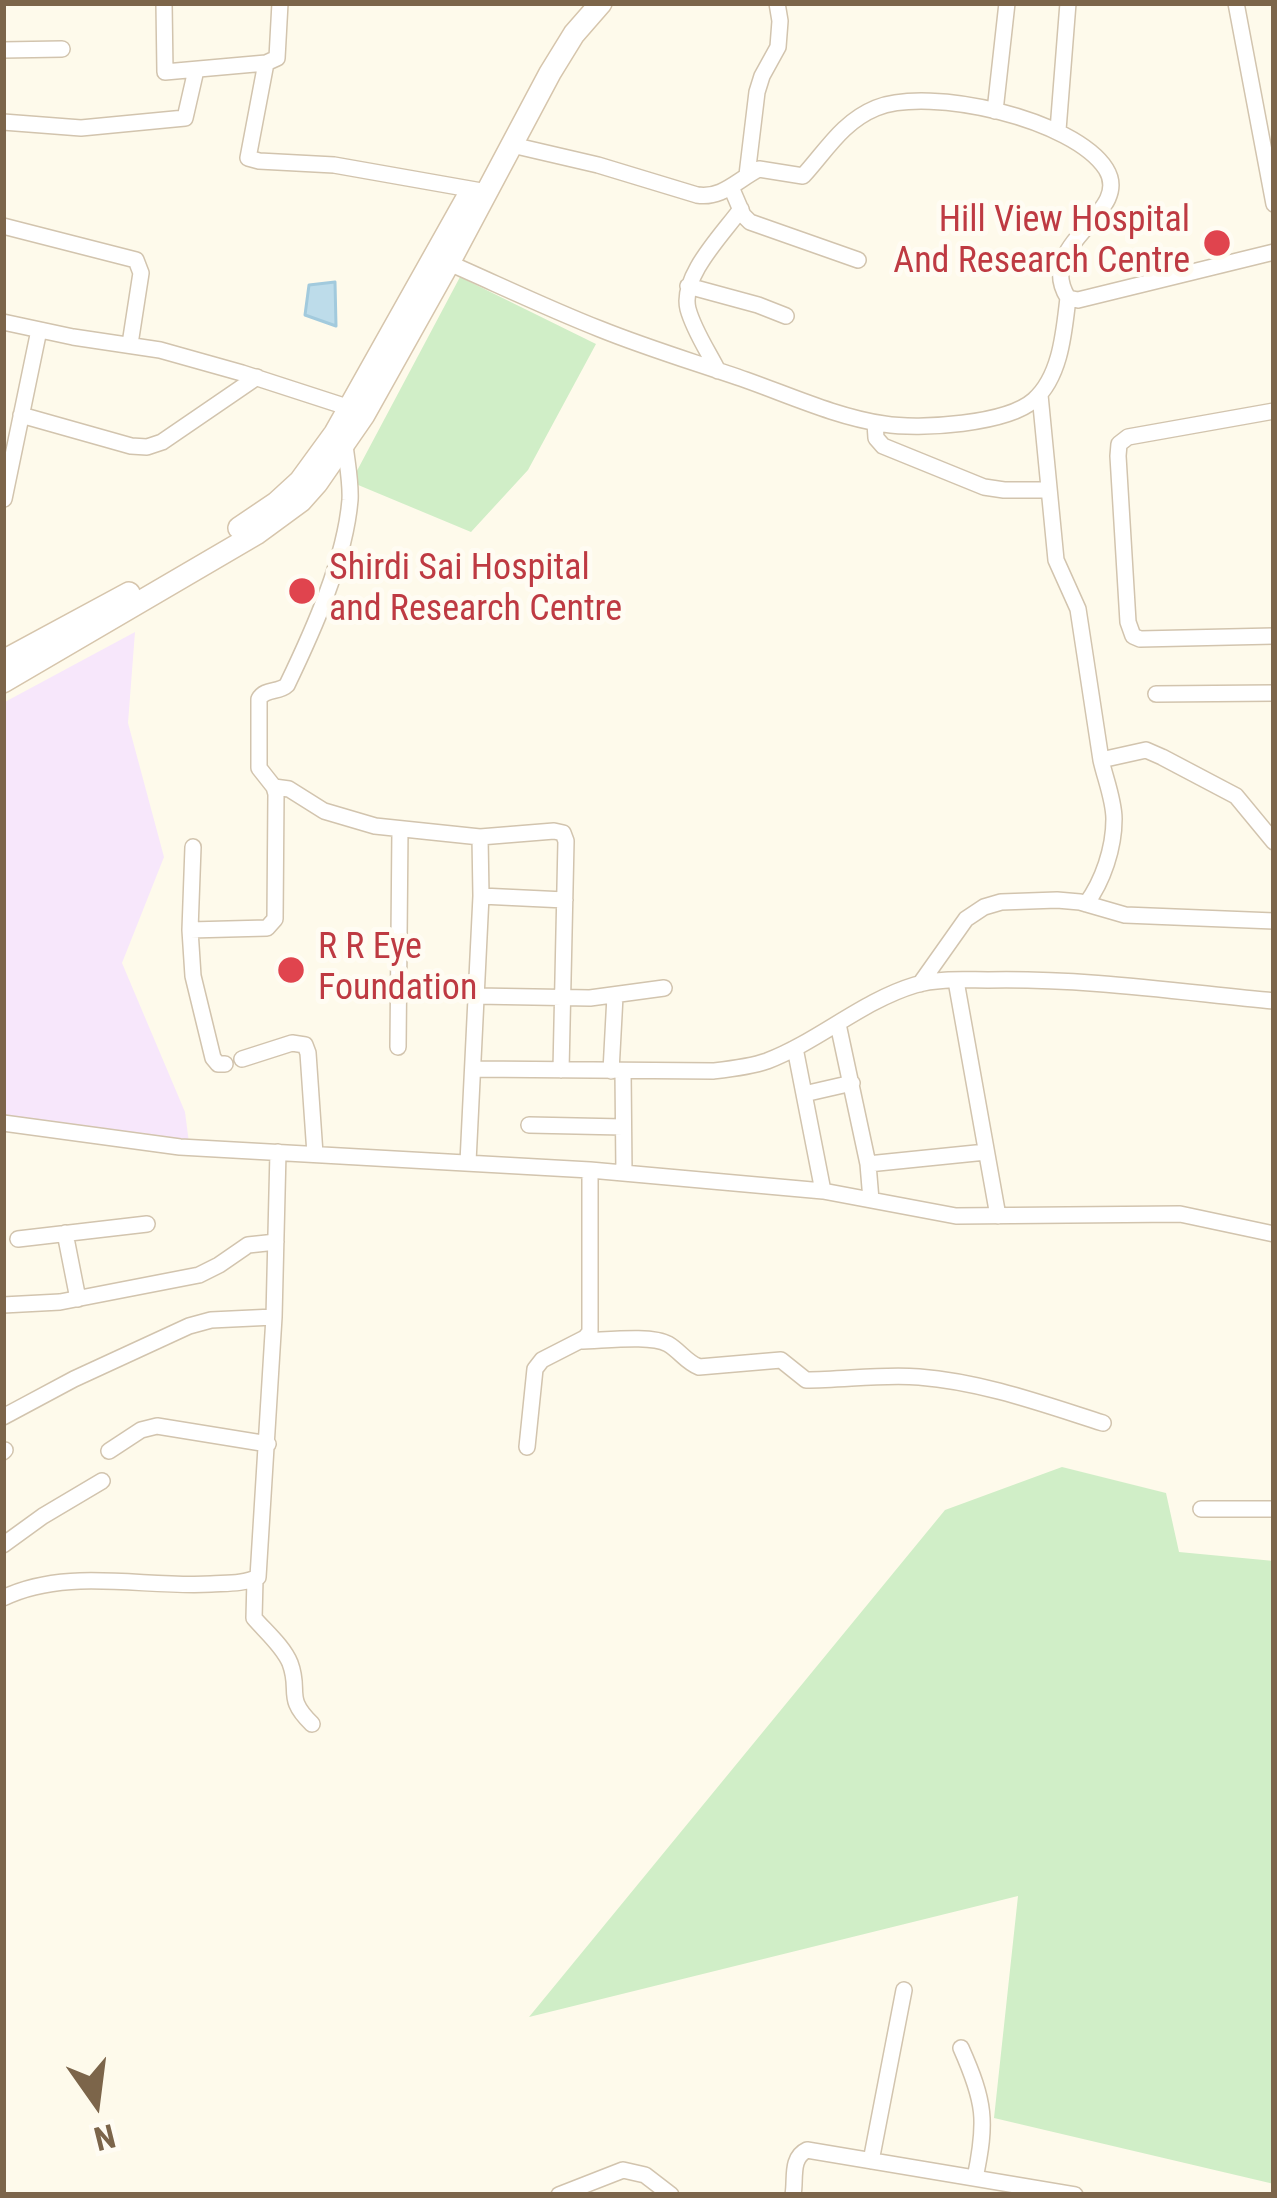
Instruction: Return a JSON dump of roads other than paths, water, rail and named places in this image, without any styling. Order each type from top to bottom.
[{"type":"main road","points":[[5,671],[179,565],[300,481],[480,190],[552,49],[585,3]]},
{"type":"main road","points":[[5,671],[275,522],[301,501],[345,445],[449,263],[480,190],[512,145],[574,34],[601,3]]},
{"type":"street","points":[[164,3],[165,72],[277,58],[280,3]]},
{"type":"street","points":[[747,176],[757,92],[778,47],[777,3]]},
{"type":"street","points":[[995,111],[1007,3]]},
{"type":"street","points":[[1058,130],[1068,3]]},
{"type":"street","points":[[1236,3],[1274,204]]},
{"type":"street","points":[[3,50],[62,49]]},
{"type":"street","points":[[266,63],[248,158],[334,166],[480,190]]},
{"type":"street","points":[[3,122],[81,128],[185,118],[196,70]]},
{"type":"street","points":[[449,263],[600,329],[834,411],[906,426],[983,420],[1018,410],[1040,395],[1061,346],[1068,298],[1060,282],[1061,263],[1111,189],[1105,168],[1093,154],[1058,130],[968,105],[916,101],[886,105],[845,127],[805,176],[765,169],[717,195],[704,197],[512,145]]},
{"type":"street","points":[[731,187],[750,222],[858,260]]},
{"type":"street","points":[[718,371],[689,312],[688,286],[741,209]]},
{"type":"street","points":[[3,226],[136,260],[141,273],[130,344]]},
{"type":"street","points":[[1068,298],[1078,300],[1274,252]]},
{"type":"street","points":[[688,286],[786,316]]},
{"type":"street","points":[[3,322],[130,344],[350,407]]},
{"type":"street","points":[[4,499],[39,330]]},
{"type":"street","points":[[21,415],[147,448],[173,436],[257,377]]},
{"type":"street","points":[[1040,395],[1056,560],[1078,609],[1101,760],[1115,815],[1099,886],[1086,904]]},
{"type":"street","points":[[1274,411],[1128,437],[1120,444],[1118,456],[1127,622],[1132,636],[1274,636]]},
{"type":"street","points":[[875,423],[876,438],[883,446],[984,487],[1049,490]]},
{"type":"street","points":[[190,930],[262,928],[273,923],[276,800],[274,787],[259,768],[259,699],[287,686],[330,580],[350,497],[345,445]]},
{"type":"street","points":[[1156,694],[1274,692]]},
{"type":"street","points":[[1101,760],[1146,750],[1162,757],[1236,796],[1274,842]]},
{"type":"street","points":[[274,787],[286,787],[343,818],[400,829],[480,837],[563,832],[561,1070]]},
{"type":"street","points":[[398,1047],[400,829]]},
{"type":"street","points":[[468,1162],[480,837]]},
{"type":"street","points":[[193,847],[193,976],[213,1058],[218,1064],[234,1062],[298,1042],[305,1045],[315,1154]]},
{"type":"street","points":[[481,896],[565,900]]},
{"type":"street","points":[[920,984],[959,927],[984,907],[1000,902],[1086,904],[1125,915],[1274,921]]},
{"type":"street","points":[[956,981],[998,1216]]},
{"type":"street","points":[[473,1069],[712,1071],[741,1067],[770,1060],[920,984],[1088,982],[1274,1001]]},
{"type":"street","points":[[477,996],[562,998],[664,988]]},
{"type":"street","points":[[615,995],[624,1173]]},
{"type":"street","points":[[838,1024],[872,1200]]},
{"type":"street","points":[[794,1048],[823,1191]]},
{"type":"street","points":[[804,1094],[852,1083]]},
{"type":"street","points":[[3,1123],[180,1147],[590,1170],[823,1191],[944,1215],[1159,1213],[1274,1234]]},
{"type":"street","points":[[529,1125],[623,1127]]},
{"type":"street","points":[[278,1152],[268,1444],[254,1618],[289,1661],[296,1708],[313,1724]]},
{"type":"street","points":[[868,1164],[986,1153]]},
{"type":"street","points":[[527,1447],[535,1369],[542,1360],[588,1336],[590,1328],[590,1170]]},
{"type":"street","points":[[18,1239],[147,1224]]},
{"type":"street","points":[[65,1234],[78,1299]]},
{"type":"street","points":[[3,1305],[78,1299],[199,1275],[248,1245],[276,1241]]},
{"type":"street","points":[[3,1417],[189,1326],[211,1320],[274,1318]]},
{"type":"street","points":[[580,1341],[656,1340],[699,1366],[781,1360],[806,1380],[880,1376],[946,1381],[1001,1391],[1103,1423]]},
{"type":"street","points":[[110,1451],[141,1430],[157,1426],[268,1444]]},
{"type":"street","points":[[3,1545],[101,1481]]},
{"type":"street","points":[[1201,1509],[1274,1509]]},
{"type":"street","points":[[3,1598],[28,1588],[69,1582],[187,1585],[255,1580]]},
{"type":"street","points":[[871,2161],[904,1990]]},
{"type":"street","points":[[962,2048],[984,2113],[976,2179]]},
{"type":"street","points":[[793,2195],[801,2152],[822,2151],[1075,2195]]},
{"type":"street","points":[[559,2195],[623,2170],[645,2175],[671,2195]]},
{"type":"water","points":[[335,282],[336,326],[305,315],[309,285]]},
{"type":"place","name":"Hill View Hospital And Research Centre","points":[[1217,243]]},
{"type":"place","name":"Shirdi Sai Hospital and Research Centre","points":[[302,591]]},
{"type":"place","name":"R R Eye Foundation","points":[[291,970]]}]
